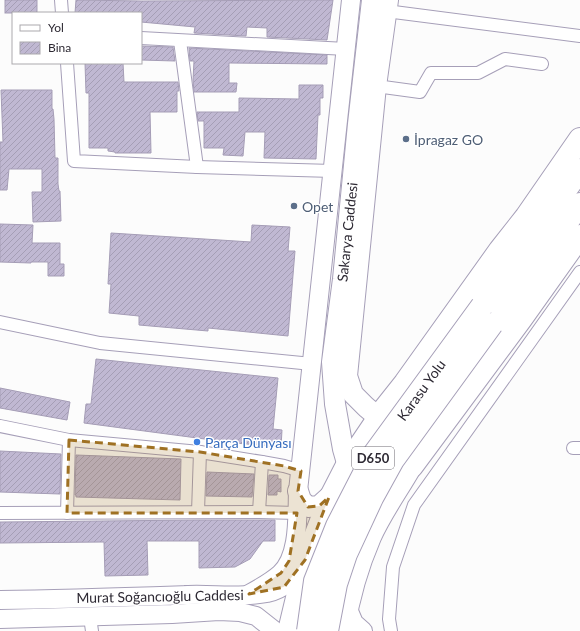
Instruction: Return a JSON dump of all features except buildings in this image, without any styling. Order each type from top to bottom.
[{"type":"highway","points":[[378,417],[410,377],[500,250],[526,217],[580,139]]},
{"type":"highway","name":"Karasu Yolu","points":[[327,631],[339,576],[346,554],[372,498],[393,460],[580,170]]},
{"type":"highway","name":"Karasu Yolu","points":[[308,631],[315,581],[337,526],[374,454],[487,315],[539,262],[580,204]]},
{"type":"highway","points":[[412,466],[580,236]]},
{"type":"main road","points":[[250,594],[281,573],[289,562],[297,528],[300,471],[351,0]]},
{"type":"main road","name":"Sakarya Caddesi","points":[[382,4],[376,86],[347,376],[353,394],[400,436],[412,466]]},
{"type":"main road","name":"Sakarya Caddesi","points":[[382,4],[358,124],[343,279],[332,362],[335,404],[347,464],[361,496],[387,508]]},
{"type":"main road","points":[[288,631],[305,560],[318,525],[347,464],[378,417]]},
{"type":"main road","points":[[344,631],[354,582],[371,537],[412,466]]},
{"type":"main road","points":[[298,491],[301,500],[308,507],[319,506],[330,497]]},
{"type":"main road","points":[[297,513],[308,517],[318,525]]},
{"type":"main road","name":"Murat Soğancıoğlu Caddesi","points":[[0,600],[190,594],[250,594],[268,592],[284,587],[294,578],[305,560]]},
{"type":"main road","points":[[348,609],[354,623],[363,631]]},
{"type":"main road","name":"Murat Soğancıoğlu Caddesi","points":[[0,619],[91,624],[172,614],[219,611],[240,612],[256,616],[275,631]]},
{"type":"street","points":[[61,0],[62,12]]},
{"type":"street","points":[[382,4],[580,36]]},
{"type":"street","points":[[142,38],[346,49]]},
{"type":"street","points":[[180,41],[197,167]]},
{"type":"street","points":[[376,86],[420,92],[431,73],[478,73],[505,59],[542,64]]},
{"type":"street","points":[[67,64],[74,161],[197,167],[333,171]]},
{"type":"street","points":[[391,631],[389,619],[393,567],[414,505],[580,272]]},
{"type":"street","points":[[0,322],[100,343],[312,364]]},
{"type":"street","points":[[0,426],[69,440],[200,452],[262,462],[300,471]]},
{"type":"street","points":[[67,513],[69,440]]},
{"type":"street","points":[[198,512],[200,452]]},
{"type":"street","points":[[259,512],[262,462]]},
{"type":"street","points":[[0,513],[297,513]]},
{"type":"highlighted area","points":[[69,440],[200,452],[284,466],[301,471],[298,491],[308,507],[319,506],[329,497],[305,560],[284,587],[249,594],[281,573],[289,561],[297,513],[67,513]]},
{"type":"place","name":"İpragaz GO","points":[[406,139]]},
{"type":"place","name":"Opet","points":[[294,206]]},
{"type":"place","name":"Parça Dünyası","points":[[197,442]]}]
